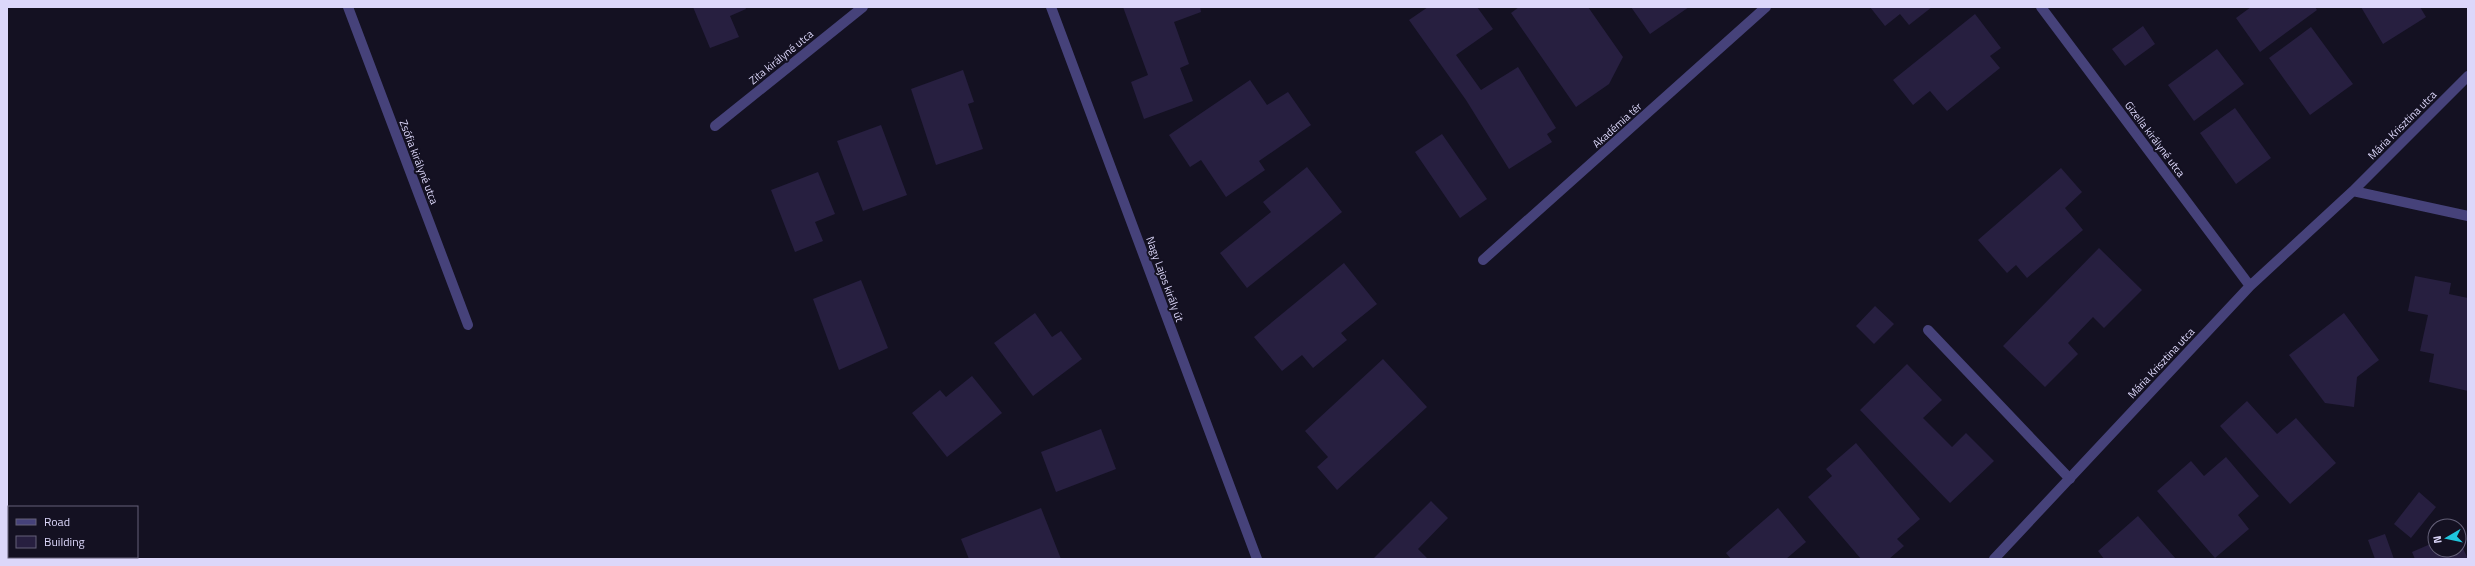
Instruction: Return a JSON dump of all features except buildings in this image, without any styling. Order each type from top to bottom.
[{"type":"street","name":"Zsófia királyné utca","points":[[348,7],[468,325]]},
{"type":"street","name":"Zita királyné utca","points":[[715,126],[863,7]]},
{"type":"street","name":"Nagy Lajos király út","points":[[1051,7],[1257,559]]},
{"type":"street","name":"Akadémia tér","points":[[1483,260],[1766,7]]},
{"type":"street","name":"Gizella királyné utca","points":[[2041,7],[2250,286]]},
{"type":"street","name":"Mária Krisztina utca","points":[[1994,559],[2250,286],[2352,191],[2468,76]]},
{"type":"street","points":[[2352,191],[2468,216]]},
{"type":"street","points":[[1928,330],[2070,479]]}]
